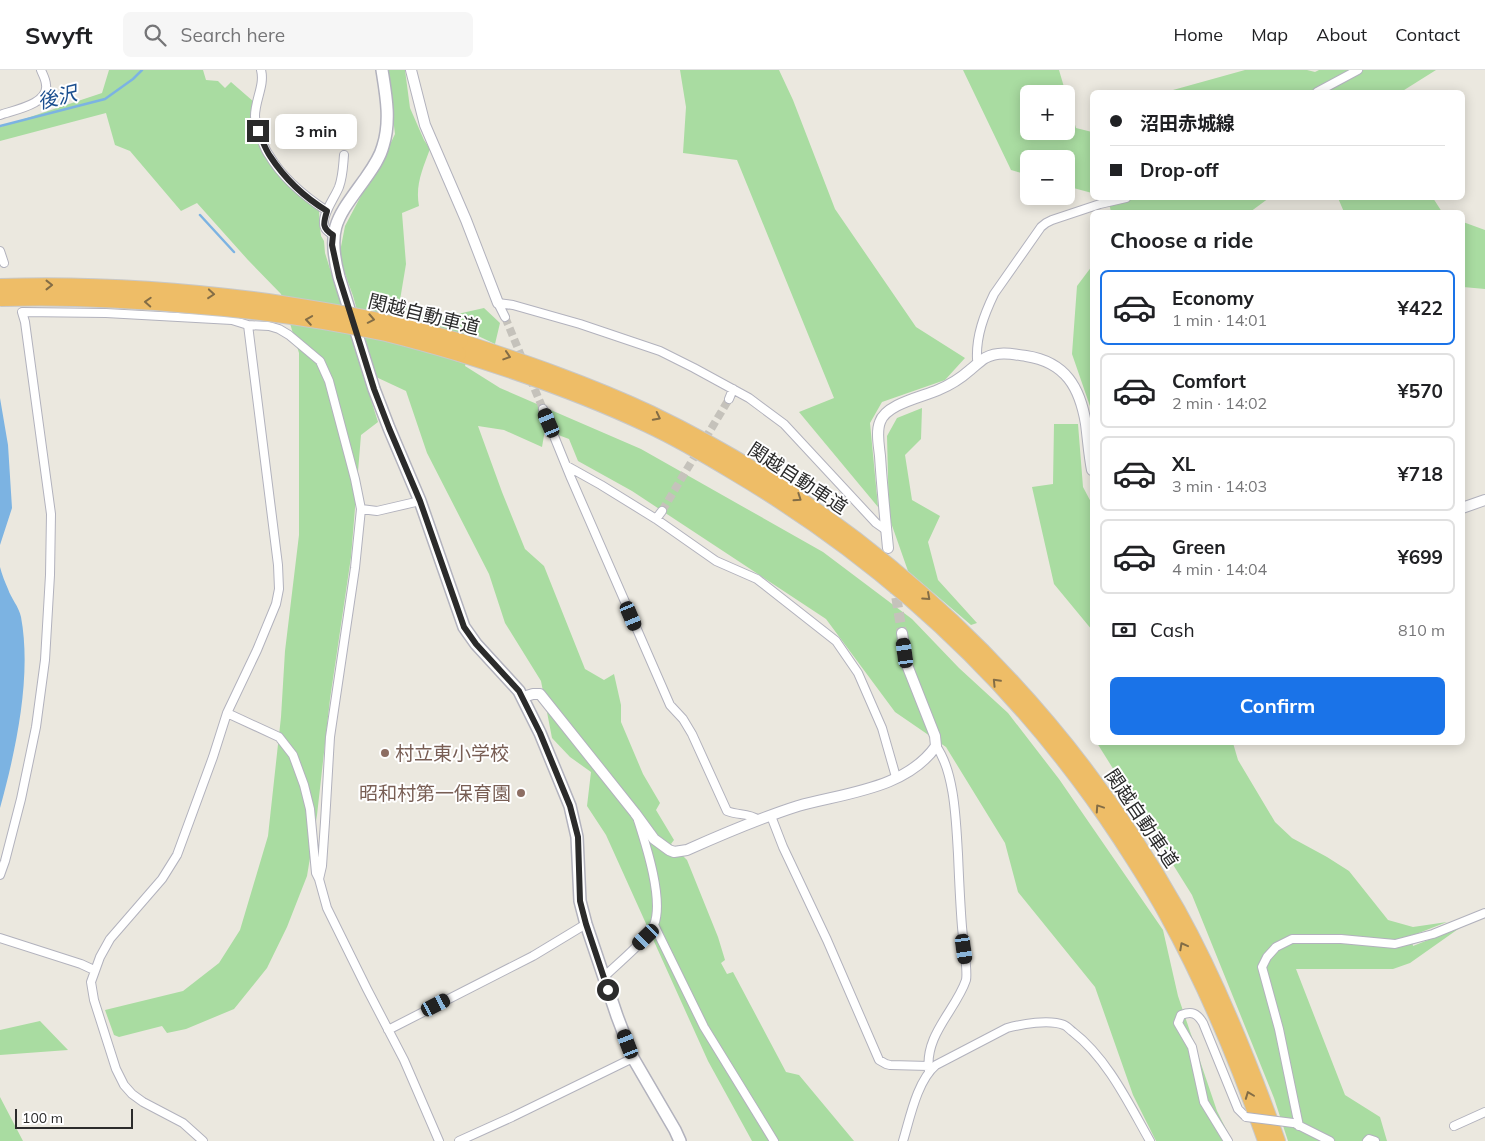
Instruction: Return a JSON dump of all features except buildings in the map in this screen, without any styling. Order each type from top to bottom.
[{"type":"highway","name":"関越自動車道","points":[[0,286],[89,286],[154,289],[232,296],[310,307],[387,322],[460,347],[521,374],[585,398],[648,425],[769,493],[836,539],[914,601],[956,640],[1018,705],[1077,777],[1148,882],[1188,954],[1247,1092],[1265,1141]]},
{"type":"highway","name":"関越自動車道","points":[[0,299],[91,300],[233,309],[309,320],[460,347],[523,361],[590,386],[652,414],[716,448],[776,484],[874,552],[964,631],[1006,674],[1089,773],[1128,828],[1180,914],[1223,1000],[1278,1141]]},
{"type":"main road","points":[[382,70],[387,116],[386,133],[383,146],[373,168],[344,208],[333,235],[332,245],[339,277],[372,381],[389,428],[420,501],[464,627],[476,644],[512,682],[523,697],[570,806],[578,837],[580,901],[586,924],[633,1058],[680,1141]]},
{"type":"street","points":[[0,115],[42,98],[45,94],[46,85],[41,70]]},
{"type":"street","points":[[261,70],[262,80],[255,118],[258,131],[269,155],[294,187],[327,211]]},
{"type":"street","points":[[411,70],[425,125],[469,226],[505,317]]},
{"type":"street","points":[[1321,90],[1358,70]]},
{"type":"street","points":[[333,235],[327,231],[324,223],[327,211],[340,185],[344,155]]},
{"type":"street","points":[[980,362],[977,352],[978,338],[984,316],[994,294],[1041,228],[1052,220],[1119,200]]},
{"type":"street","points":[[0,251],[4,263]]},
{"type":"street","points":[[498,303],[513,305],[580,324],[660,351],[749,398],[784,424],[876,523],[886,530]]},
{"type":"street","points":[[0,875],[21,799],[36,727],[45,660],[50,576],[51,514],[25,322],[22,312],[106,313],[232,320],[248,325],[269,326],[279,329],[320,361],[329,381],[361,509],[355,568],[330,737],[322,866],[319,879]]},
{"type":"street","points":[[203,1141],[182,1123],[132,1094],[124,1085],[116,1069],[94,1000],[91,982],[94,970],[110,939],[162,879],[177,855],[227,713],[257,650],[276,604],[279,589],[278,565],[248,325]]},
{"type":"street","points":[[888,548],[879,443],[880,422],[883,416],[896,406],[940,390],[986,358],[1001,353],[1034,357],[1058,368],[1068,377],[1078,393],[1086,422],[1090,454]]},
{"type":"street","points":[[729,399],[733,389]]},
{"type":"street","points":[[543,409],[670,704],[692,734],[727,811],[750,815],[759,820]]},
{"type":"street","points":[[567,466],[656,519],[716,561],[757,579],[836,641],[858,673],[882,728],[896,777]]},
{"type":"street","points":[[1465,507],[1485,500]]},
{"type":"street","points":[[361,509],[377,510],[420,501]]},
{"type":"street","points":[[656,519],[662,510]]},
{"type":"street","points":[[902,633],[907,665],[931,723],[936,746],[942,754],[952,786],[967,974],[962,989],[938,1030],[931,1051],[929,1068],[918,1094],[903,1141]]},
{"type":"street","points":[[523,697],[540,694],[654,839],[674,852],[687,850],[798,806],[868,789],[896,777],[919,764],[930,756],[936,746]]},
{"type":"street","points":[[227,713],[280,737],[293,755],[310,809],[316,872],[327,908],[404,1060],[439,1141]]},
{"type":"street","points":[[604,977],[646,937],[654,925],[657,913],[655,883],[648,851],[635,813]]},
{"type":"street","points":[[771,816],[783,847],[827,940],[879,1060],[890,1065],[929,1068],[1007,1028],[1029,1023],[1064,1025],[1086,1043],[1101,1061],[1124,1095],[1150,1141]]},
{"type":"street","points":[[1296,1125],[1279,1029],[1262,967],[1267,957],[1276,947],[1292,938],[1341,938],[1395,944],[1433,934],[1485,913]]},
{"type":"street","points":[[388,1030],[533,956],[586,924]]},
{"type":"street","points":[[654,925],[704,1027],[774,1141]]},
{"type":"street","points":[[0,938],[94,970]]},
{"type":"street","points":[[1228,1141],[1204,1102],[1192,1047],[1178,1023],[1181,1015],[1190,1012],[1198,1015],[1238,1109],[1246,1116],[1296,1125],[1330,1141]]},
{"type":"street","points":[[458,1141],[633,1058]]},
{"type":"street","points":[[1454,1126],[1485,1112]]},
{"type":"street","points":[[1368,1141],[1369,1139],[1375,1141]]},
{"type":"green space","points":[[109,70],[203,70],[206,80],[218,81],[225,88],[231,82],[254,102],[251,112],[252,127],[265,154],[274,168],[297,193],[319,210],[321,236],[324,241],[325,253],[378,422],[361,435],[351,557],[330,699],[317,815],[307,876],[287,927],[267,968],[234,1009],[186,1029],[167,1033],[162,1026],[119,1037],[114,1035],[105,1010],[183,991],[219,963],[240,930],[268,836],[281,717],[285,651],[299,535],[299,353],[281,294],[197,203],[181,211],[130,151],[115,145],[106,113],[0,141],[0,127],[102,93]]},
{"type":"green space","points":[[387,70],[405,70],[410,108],[430,149],[419,184],[419,206],[402,213],[406,264],[400,300],[431,320],[484,308],[500,323],[495,344],[474,334],[465,366],[500,388],[641,449],[823,552],[912,619],[959,668],[1008,713],[1059,779],[1163,930],[1178,996],[1217,1111],[1232,1141],[1156,1141],[1133,1095],[1095,987],[1018,892],[1005,843],[946,747],[895,712],[826,619],[632,491],[578,461],[569,439],[545,430],[542,447],[504,430],[478,426],[525,549],[544,566],[585,669],[604,680],[614,674],[621,705],[621,722],[643,774],[660,803],[656,810],[674,840],[671,844],[687,860],[718,937],[725,960],[721,963],[727,974],[733,972],[786,1072],[799,1075],[854,1141],[752,1141],[708,1061],[606,835],[587,806],[591,772],[570,757],[552,738],[541,681],[505,623],[489,574],[427,453],[406,391],[376,377],[353,296],[339,257],[345,226],[364,190],[377,172],[395,134]]},
{"type":"green space","points":[[680,70],[779,70],[793,100],[835,209],[916,327],[965,358],[945,380],[882,402],[870,423],[878,507],[799,412],[834,398],[737,160],[683,153],[686,107]]},
{"type":"green space","points":[[963,70],[1059,70],[1063,85],[1020,85],[1020,140],[1075,140],[1075,125],[1076,128],[1090,132],[1090,192],[1075,188],[1075,150],[1020,150],[1020,172],[1011,170]]},
{"type":"green space","points":[[1245,70],[1307,70],[1315,72],[1319,70],[1436,70],[1404,90],[1173,90]]},
{"type":"green space","points":[[1108,200],[1266,200],[1253,210],[1111,210]]},
{"type":"green space","points":[[1339,200],[1434,200],[1441,210],[1343,210]]},
{"type":"green space","points":[[1465,223],[1485,230],[1485,289],[1465,287]]},
{"type":"green space","points":[[1090,269],[1090,406],[1072,354],[1077,286]]},
{"type":"green space","points":[[922,408],[921,439],[905,455],[912,500],[940,516],[928,542],[938,580],[977,623],[971,625],[908,571],[889,517],[887,436],[897,418]]},
{"type":"green space","points":[[1054,424],[1078,424],[1083,487],[1090,500],[1090,628],[1054,584],[1032,487],[1053,484]]},
{"type":"green space","points":[[1098,745],[1234,745],[1238,760],[1275,822],[1292,838],[1349,871],[1388,920],[1413,927],[1447,922],[1411,936],[1413,946],[1461,927],[1410,963],[1393,969],[1296,969],[1345,1095],[1380,1117],[1387,1141],[1288,1141],[1274,1098],[1192,895]]},
{"type":"green space","points":[[40,1021],[68,1050],[0,1055],[0,1030]]},
{"type":"green space","points":[[0,1097],[23,1141],[0,1141]]},
{"type":"water","points":[[0,398],[8,445],[12,508],[0,545]]},
{"type":"water","points":[[0,567],[21,617],[25,664],[17,738],[0,808]]},
{"type":"waterway","name":"後沢","points":[[0,126],[105,99],[133,79],[142,70]]},
{"type":"waterway","points":[[200,215],[234,252]]},
{"type":"tunnel","points":[[505,317],[524,363]]},
{"type":"tunnel","points":[[530,378],[543,409]]},
{"type":"tunnel","points":[[662,511],[729,399]]},
{"type":"tunnel","points":[[894,583],[902,633]]},
{"type":"place","name":"村立東小学校","points":[[385,753]]},
{"type":"place","name":"昭和村第一保育園","points":[[521,793]]},
{"type":"route","points":[[258,131],[269,155],[294,187],[301,194],[327,211],[324,223],[325,228],[333,235],[334,261],[374,389],[420,501],[464,627],[476,644],[512,682],[523,697],[532,713],[563,793],[570,806],[578,837],[580,901],[608,990]]}]
